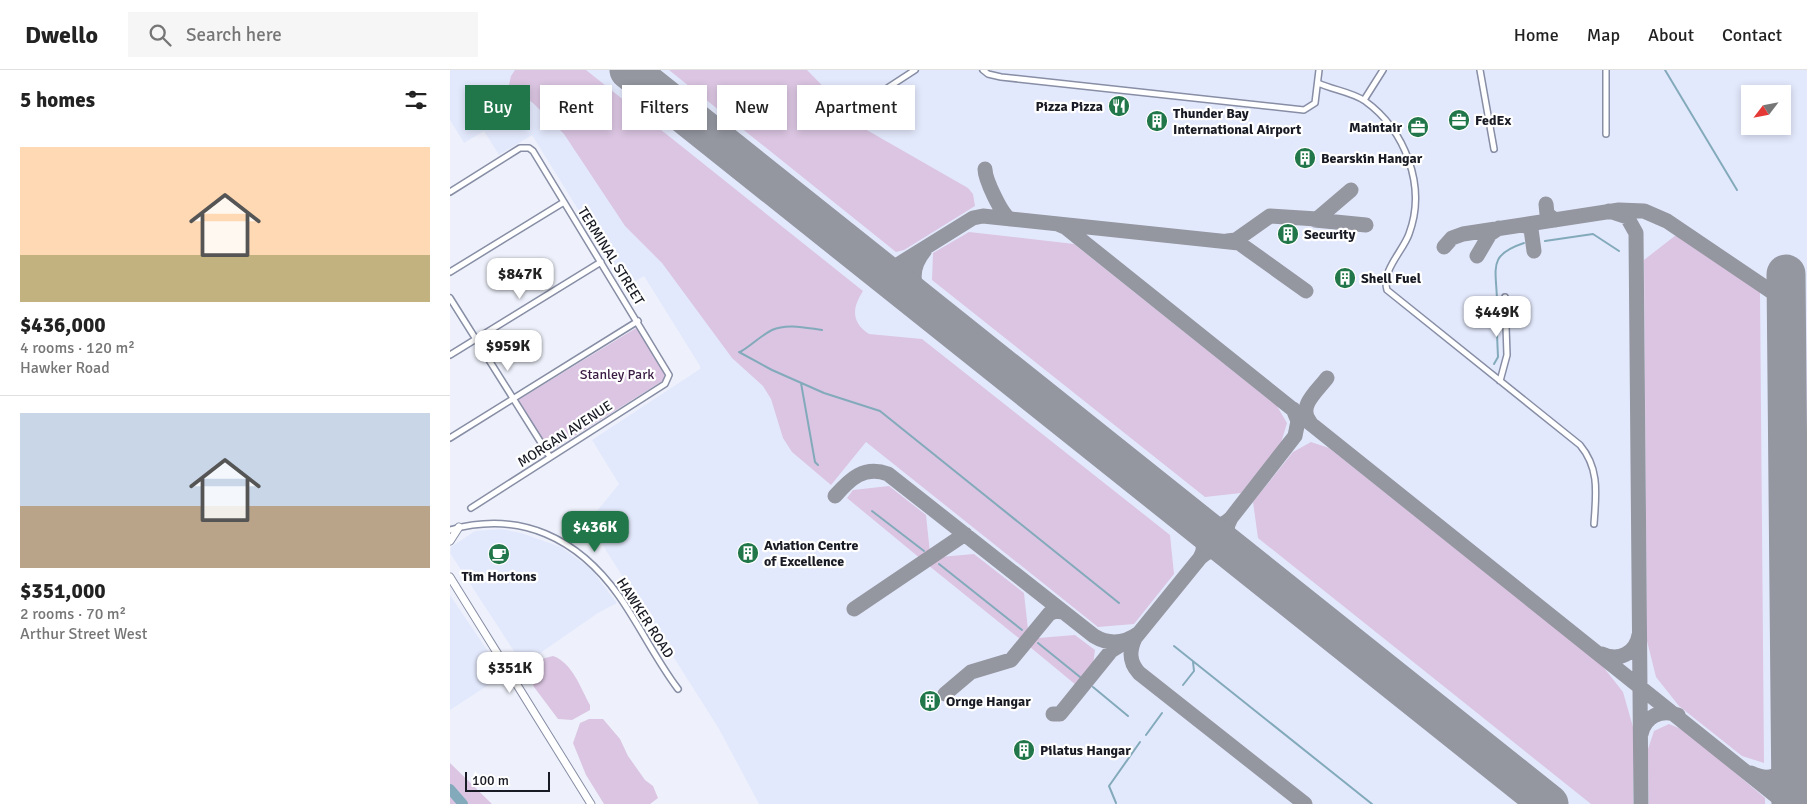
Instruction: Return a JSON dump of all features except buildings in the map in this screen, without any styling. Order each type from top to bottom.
[{"type":"main road","points":[[450,540],[459,527]]},
{"type":"main road","points":[[451,577],[591,804]]},
{"type":"street","points":[[892,85],[915,70]]},
{"type":"street","points":[[983,70],[988,74],[1000,77],[1296,110],[1304,110],[1312,106],[1318,84],[1319,70]]},
{"type":"street","points":[[1364,100],[1383,70]]},
{"type":"street","points":[[1480,70],[1494,149]]},
{"type":"street","points":[[1606,70],[1606,134]]},
{"type":"street","points":[[1318,84],[1364,100],[1392,127],[1408,156],[1415,182],[1413,219],[1409,234],[1385,279],[1387,290],[1572,438],[1588,454],[1596,474],[1594,524]]},
{"type":"street","name":"TERMINAL STREET","points":[[450,192],[520,148],[529,148],[533,151],[669,371],[669,378]]},
{"type":"street","points":[[450,272],[564,202]]},
{"type":"street","points":[[450,355],[601,262]]},
{"type":"street","points":[[1500,381],[1507,355],[1505,297]]},
{"type":"street","points":[[450,298],[550,457]]},
{"type":"street","points":[[450,438],[638,321]]},
{"type":"street","name":"MORGAN AVENUE","points":[[471,508],[665,384],[669,378]]},
{"type":"street","name":"HAWKER ROAD","points":[[450,530],[486,523],[510,524],[532,528],[550,535],[584,556],[619,595],[678,689]]},
{"type":"shaded area","name":"Thunder Bay International Airport","points":[[450,70],[1807,70],[1807,804],[759,804],[719,729],[588,522],[619,484],[592,440],[700,369],[700,366],[644,276],[626,287],[532,135],[499,155],[484,131],[464,143],[450,120]]},
{"type":"shaded area","points":[[501,529],[521,533],[561,547],[591,569],[617,603],[598,613],[523,665],[450,553],[451,547],[475,531]]},
{"type":"shaded area","points":[[450,595],[504,675],[450,710]]},
{"type":"green space","points":[[515,70],[586,70],[605,85],[540,85],[540,110],[530,101],[530,85],[509,85]]},
{"type":"green space","points":[[669,70],[807,70],[822,85],[797,85],[797,130],[867,130],[968,188],[973,194],[975,206],[904,250],[896,252],[744,130],[787,130],[787,85],[717,85],[717,108],[707,100],[707,85],[688,85]]},
{"type":"green space","points":[[612,91],[622,99],[622,130],[661,130],[863,291],[859,297],[855,314],[859,325],[869,334],[922,339],[1170,535],[1174,574],[1134,624],[1098,627],[866,442],[831,485],[792,452],[783,438],[771,399],[763,386],[732,358],[662,263],[625,226],[560,130],[612,130]]},
{"type":"green space","points":[[969,232],[1074,244],[1277,406],[1287,423],[1281,443],[1241,493],[1205,497],[932,280],[933,253]]},
{"type":"green space","points":[[1676,235],[1760,292],[1764,763],[1742,756],[1679,706],[1656,677],[1647,641],[1644,260]]},
{"type":"green space","name":"Stanley Park","points":[[636,328],[640,331],[665,372],[664,380],[557,447],[548,448],[518,400]]},
{"type":"green space","points":[[1311,442],[1329,448],[1601,664],[1623,692],[1633,727],[1633,804],[1591,804],[1258,538],[1253,502],[1293,452]]},
{"type":"green space","points":[[889,486],[926,515],[930,553],[921,559],[847,498],[853,490]]},
{"type":"green space","points":[[974,554],[1024,593],[1028,630],[1020,639],[928,565],[940,557]]},
{"type":"green space","points":[[1075,635],[1095,650],[1093,665],[1076,685],[1030,647],[1038,638]]},
{"type":"green space","points":[[553,656],[560,659],[571,670],[590,705],[590,710],[572,720],[558,719],[534,687],[528,670],[545,658]]},
{"type":"green space","points":[[589,719],[603,719],[620,739],[628,756],[645,780],[653,786],[658,798],[650,804],[604,804],[586,775],[573,743],[580,723]]},
{"type":"green space","points":[[1669,724],[1686,731],[1765,798],[1765,804],[1649,804],[1648,749],[1654,731]]},
{"type":"green space","points":[[450,763],[492,804],[450,804]]},
{"type":"waterway","points":[[1665,70],[1737,190]]},
{"type":"waterway","points":[[1545,241],[1593,234],[1619,251]]},
{"type":"waterway","points":[[1497,300],[1496,271],[1499,258],[1504,252],[1524,243]]},
{"type":"waterway","points":[[1494,364],[1498,357],[1496,313]]},
{"type":"waterway","points":[[740,352],[768,332],[778,328],[797,327],[822,330]]},
{"type":"waterway","points":[[739,352],[772,370],[824,393],[880,411],[1119,603]]},
{"type":"waterway","points":[[801,383],[815,462],[818,465]]},
{"type":"waterway","points":[[872,511],[924,551]]},
{"type":"waterway","points":[[939,564],[1022,630]]},
{"type":"waterway","points":[[1038,643],[1080,677]]},
{"type":"waterway","points":[[1174,646],[1372,804]]},
{"type":"waterway","points":[[1183,685],[1194,671],[1193,662]]},
{"type":"waterway","points":[[1093,687],[1128,716]]},
{"type":"waterway","points":[[1146,735],[1162,713]]},
{"type":"waterway","points":[[1116,803],[1109,786],[1140,742]]},
{"type":"waterway","points":[[450,789],[463,804]]},
{"type":"taxiway","points":[[985,169],[994,196],[1006,216],[1010,219]]},
{"type":"taxiway","points":[[1227,241],[1236,240],[1270,216],[1317,219],[1351,190]]},
{"type":"taxiway","points":[[1546,204],[1547,214],[1555,220]]},
{"type":"taxiway","points":[[1444,247],[1452,238],[1463,234],[1619,210],[1644,211],[1667,221],[1778,296],[1785,309],[1785,364]]},
{"type":"taxiway","points":[[1609,211],[1627,217],[1636,233],[1641,804]]},
{"type":"taxiway","points":[[831,229],[862,256],[880,265],[890,266],[899,264],[973,218],[983,216],[1239,243],[1306,291]]},
{"type":"taxiway","points":[[1315,220],[1366,225]]},
{"type":"taxiway","points":[[1058,224],[1065,227],[1786,804]]},
{"type":"taxiway","points":[[1524,225],[1531,229],[1534,251]]},
{"type":"taxiway","points":[[1477,256],[1490,234],[1499,228]]},
{"type":"taxiway","points":[[925,250],[918,260],[915,270],[914,279],[916,287],[926,303],[942,317]]},
{"type":"taxiway","points":[[1310,422],[1306,411],[1307,405],[1327,378]]},
{"type":"taxiway","points":[[1194,519],[1208,526],[1218,526],[1231,518],[1295,436],[1298,421],[1293,409]]},
{"type":"taxiway","points":[[835,496],[858,475],[872,471],[888,474],[1094,636],[1105,641],[1116,642],[1128,639],[1139,633]]},
{"type":"taxiway","points":[[1154,490],[1181,511],[1198,528],[1203,537],[1204,547],[1200,558],[1135,638],[1131,652],[1133,665],[1139,673],[1305,804]]},
{"type":"taxiway","points":[[1231,518],[1227,529],[1228,539],[1232,548],[1249,565],[1277,585]]},
{"type":"taxiway","points":[[854,609],[965,534]]},
{"type":"taxiway","points":[[1200,558],[1214,550],[1224,550],[1238,558]]},
{"type":"taxiway","points":[[945,694],[971,672],[1011,660],[1049,614],[1055,611],[1063,612]]},
{"type":"taxiway","points":[[1602,654],[1615,657],[1626,654],[1634,647],[1639,635]]},
{"type":"taxiway","points":[[1053,714],[1060,714],[1111,651],[1127,641]]},
{"type":"taxiway","points":[[1751,773],[1766,777],[1777,774],[1784,766],[1788,754],[1789,699]]},
{"type":"taxiway","points":[[1641,734],[1650,718],[1666,713],[1678,715]]},
{"type":"runway","points":[[629,70],[1549,804]]},
{"type":"runway","points":[[1786,274],[1791,804]]},
{"type":"place","name":"Pizza Pizza","points":[[1119,106]]},
{"type":"place","name":"FedEx","points":[[1459,120]]},
{"type":"place","name":"Thunder Bay International Airport","points":[[1157,121]]},
{"type":"place","name":"Maintair","points":[[1418,127]]},
{"type":"place","name":"Bearskin Hangar","points":[[1305,158]]},
{"type":"place","name":"Security","points":[[1288,234]]},
{"type":"place","name":"Shell Fuel","points":[[1345,278]]},
{"type":"place","name":"Aviation Centre of Excellence","points":[[748,553]]},
{"type":"place","name":"Tim Hortons","points":[[499,554]]},
{"type":"place","name":"Ornge Hangar","points":[[930,701]]},
{"type":"place","name":"Pilatus Hangar","points":[[1024,750]]}]
